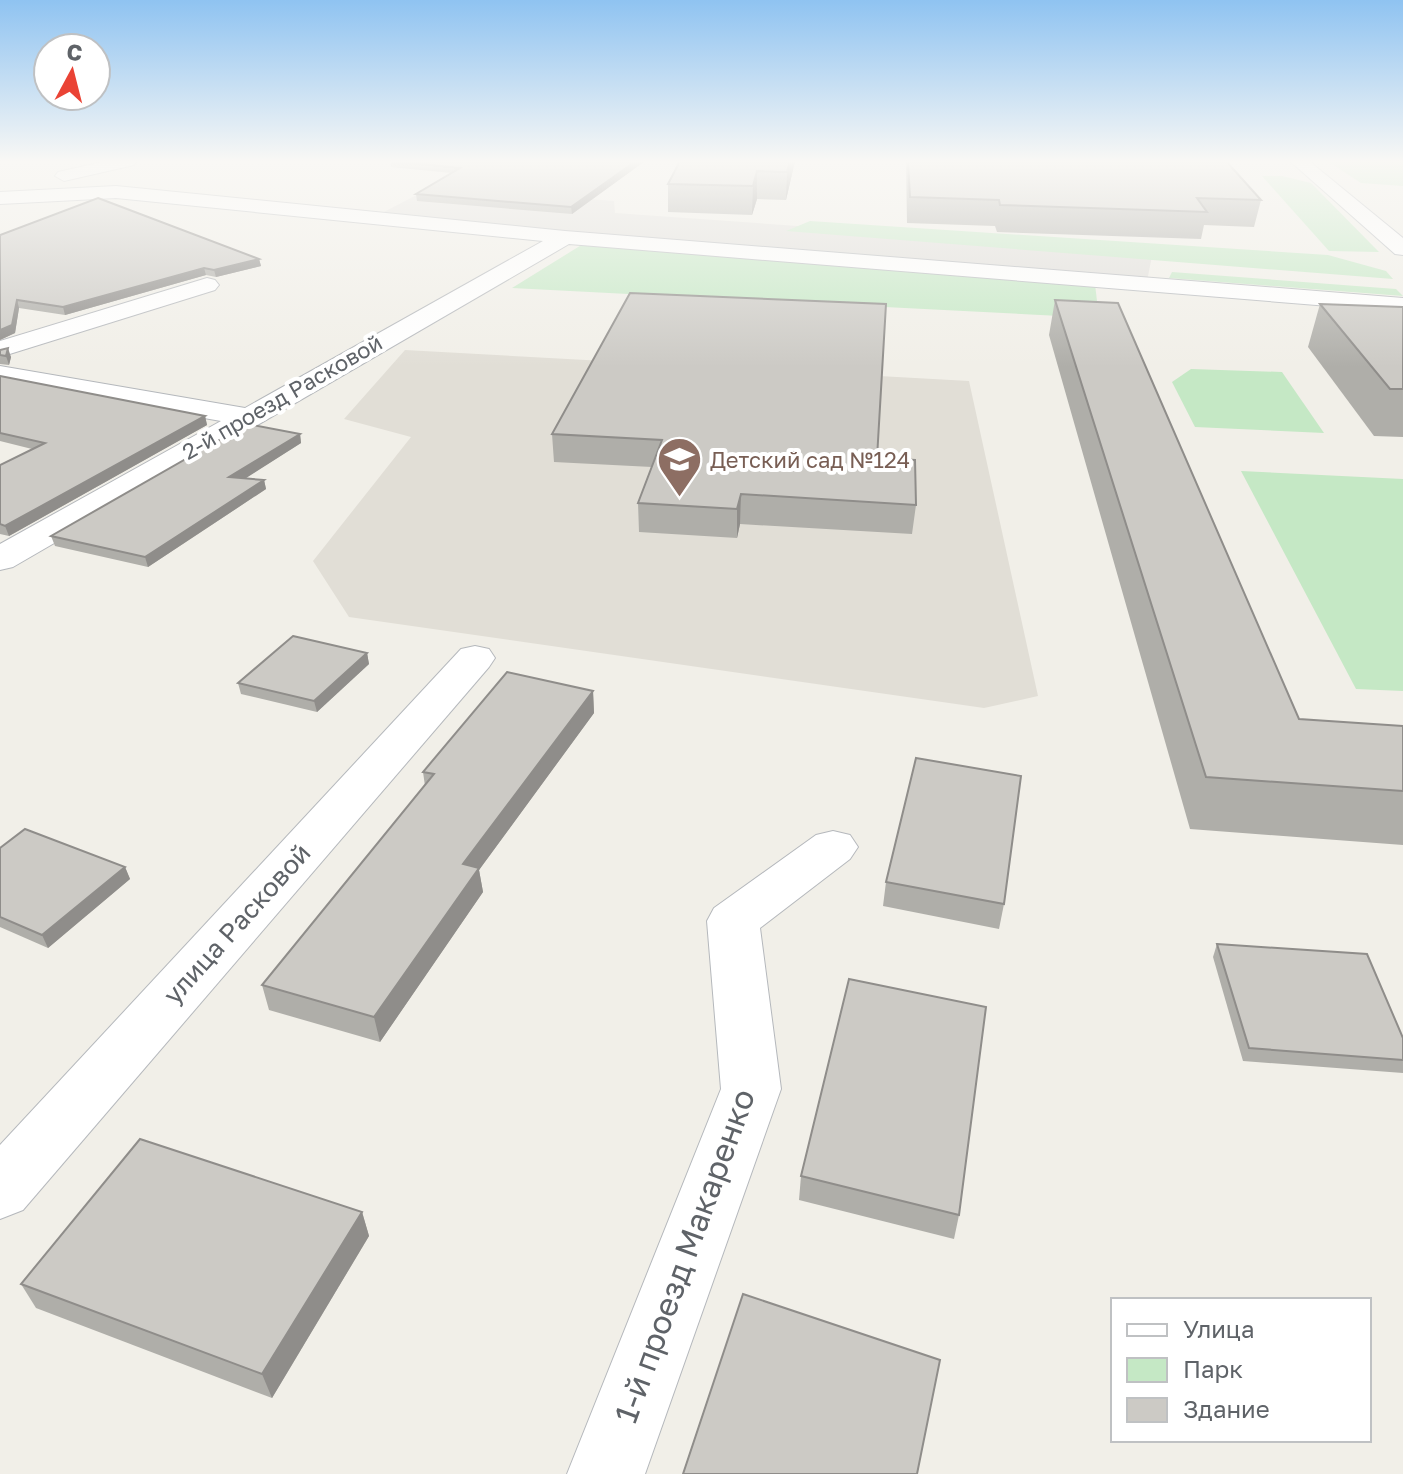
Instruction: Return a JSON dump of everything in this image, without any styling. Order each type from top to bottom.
[{"type":"street","points":[[493,230],[1403,305]]},
{"type":"street","points":[[1380,230],[1403,249]]},
{"type":"street","name":"2-й проезд Расковой","points":[[0,559],[565,237]]},
{"type":"street","points":[[0,349],[207,285]]},
{"type":"street","points":[[0,374],[248,417]]},
{"type":"street","name":"улица Расковой","points":[[0,1190],[475,658]]},
{"type":"street","name":"1-й проезд Макаренко","points":[[606,1474],[751,1089],[733,921],[833,847]]},
{"type":"shaded area","points":[[539,230],[853,230],[1153,251],[1147,281]]},
{"type":"shaded area","name":"Детский сад №124","points":[[405,350],[969,381],[1038,696],[984,708],[349,617],[313,561],[411,437],[344,419]]},
{"type":"green space","points":[[944,230],[1328,255],[1386,271],[1393,279],[786,231]]},
{"type":"green space","points":[[1310,230],[1357,230],[1379,252],[1329,251]]},
{"type":"green space","points":[[583,244],[1095,284],[1099,318],[512,288]]},
{"type":"green space","points":[[1172,272],[1396,289],[1403,296],[1169,278]]},
{"type":"green space","points":[[1191,369],[1282,372],[1324,433],[1195,427],[1172,382]]},
{"type":"green space","points":[[1241,471],[1403,479],[1403,691],[1356,689]]},
{"type":"building","points":[[14,230],[182,230],[259,259],[214,270],[204,268],[63,307],[17,300],[12,325],[0,330],[0,235]]},
{"type":"building","points":[[630,293],[886,304],[877,458],[915,460],[916,505],[741,494],[737,509],[638,503],[662,440],[552,434]]},
{"type":"building","points":[[1055,300],[1118,303],[1299,719],[1403,726],[1403,791],[1206,777]]},
{"type":"building","points":[[1320,304],[1403,307],[1403,389],[1390,389]]},
{"type":"building","points":[[8,348],[6,356],[0,355],[0,350]]},
{"type":"building","points":[[0,376],[205,416],[5,526],[0,524],[0,465],[45,443],[0,433]]},
{"type":"building","points":[[247,424],[300,434],[229,477],[264,480],[145,557],[51,536]]},
{"type":"building","points":[[293,636],[367,653],[314,701],[238,683]]},
{"type":"building","points":[[507,672],[593,691],[463,864],[479,868],[374,1017],[262,985],[434,774],[423,772]]},
{"type":"building","points":[[916,758],[1021,776],[1004,904],[886,882]]},
{"type":"building","points":[[25,829],[125,867],[42,935],[0,917],[0,848]]},
{"type":"building","points":[[1217,944],[1367,954],[1403,1038],[1403,1060],[1249,1048]]},
{"type":"building","points":[[849,979],[986,1007],[959,1215],[801,1176]]},
{"type":"building","points":[[140,1139],[362,1212],[262,1374],[21,1284]]},
{"type":"building","points":[[743,1294],[940,1360],[917,1474],[683,1474]]},
{"type":"place","name":"Детский сад №124","points":[[679,499]]}]
